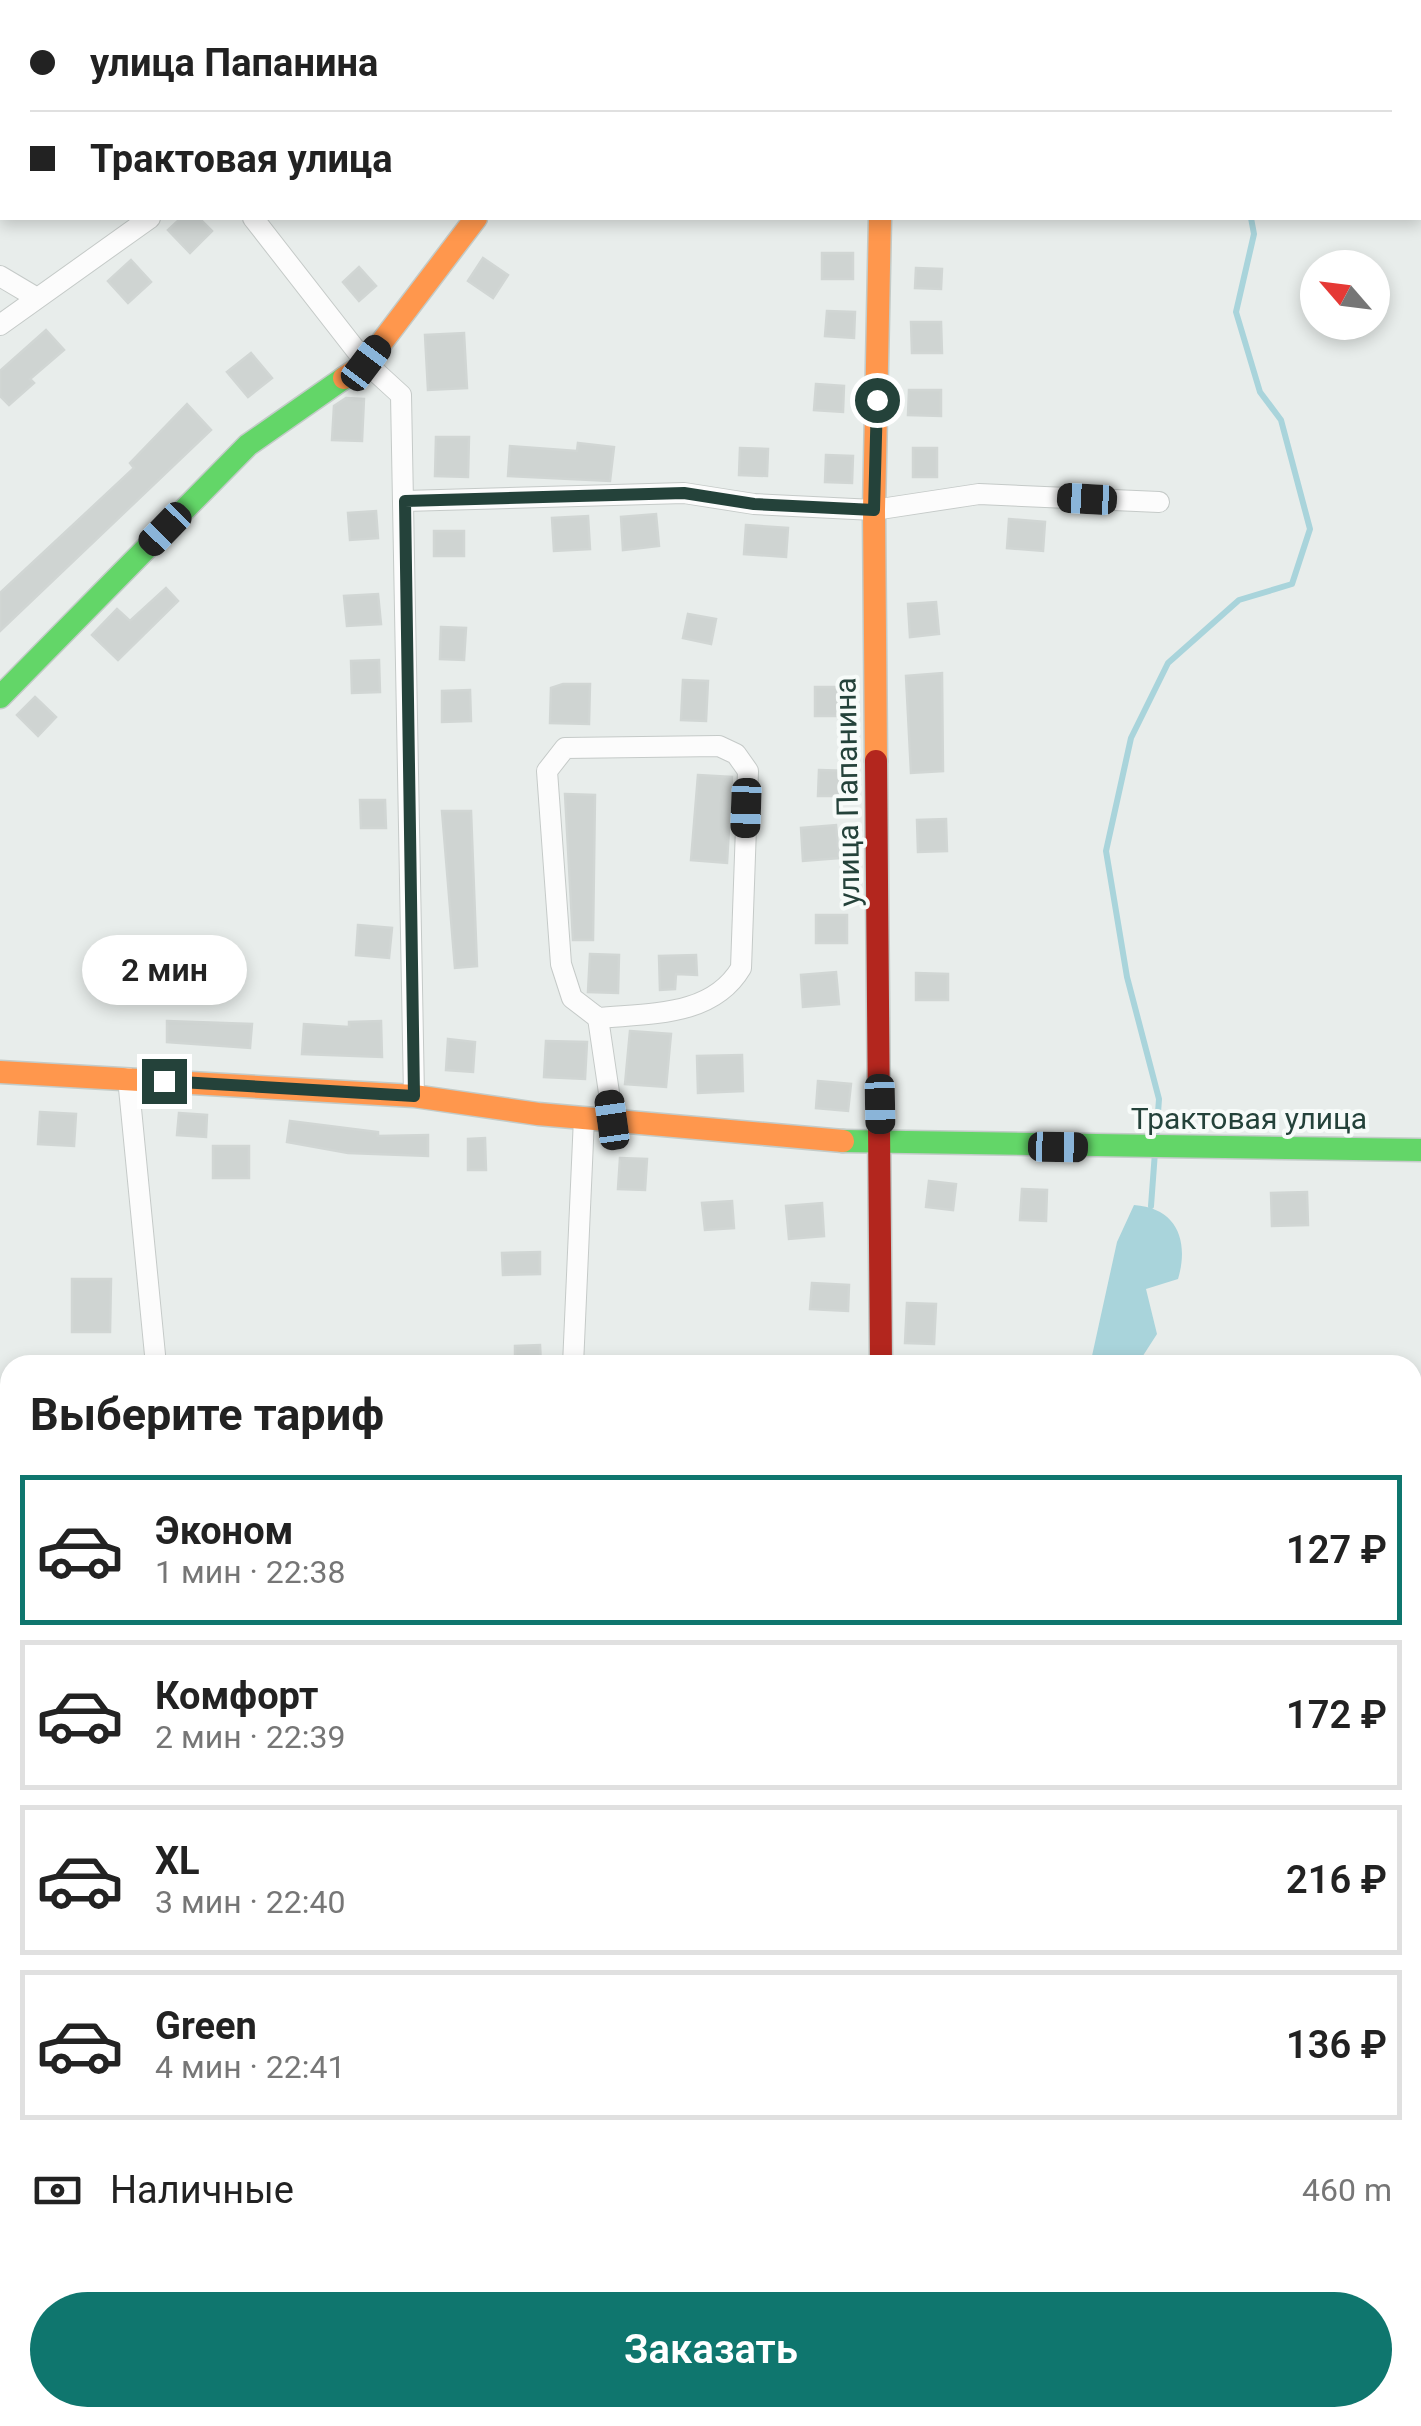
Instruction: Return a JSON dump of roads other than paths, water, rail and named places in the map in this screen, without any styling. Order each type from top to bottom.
[{"type":"street","points":[[0,325],[147,220]]},
{"type":"street","points":[[255,220],[366,363],[401,396],[414,1096]]},
{"type":"street","points":[[0,697],[248,445],[366,363],[474,220]]},
{"type":"street","name":"улица Папанина","points":[[880,220],[874,510],[881,1355]]},
{"type":"street","points":[[0,276],[38,298]]},
{"type":"street","points":[[405,501],[684,493],[754,504],[874,510],[979,494],[1159,502]]},
{"type":"street","points":[[598,1018],[703,1004],[729,989],[741,968],[748,772],[736,754],[719,746],[565,748],[547,770],[561,964],[572,998],[598,1018],[612,1120]]},
{"type":"street","name":"Трактовая улица","points":[[0,1072],[414,1096],[584,1118],[880,1144],[1421,1150]]},
{"type":"street","points":[[128,1078],[155,1355]]},
{"type":"street","points":[[574,1355],[584,1118]]},
{"type":"water","points":[[1134,1205],[1161,1213],[1177,1229],[1181,1240],[1178,1279],[1146,1289],[1157,1334],[1143,1355],[1092,1355],[1117,1242]]},
{"type":"waterway","points":[[1156,1140],[1159,1099],[1127,977],[1106,851],[1131,738],[1168,663],[1239,600],[1292,584],[1310,529],[1281,420],[1260,392],[1236,312],[1254,234],[1251,220]]},
{"type":"waterway","points":[[1151,1206],[1155,1152]]}]
